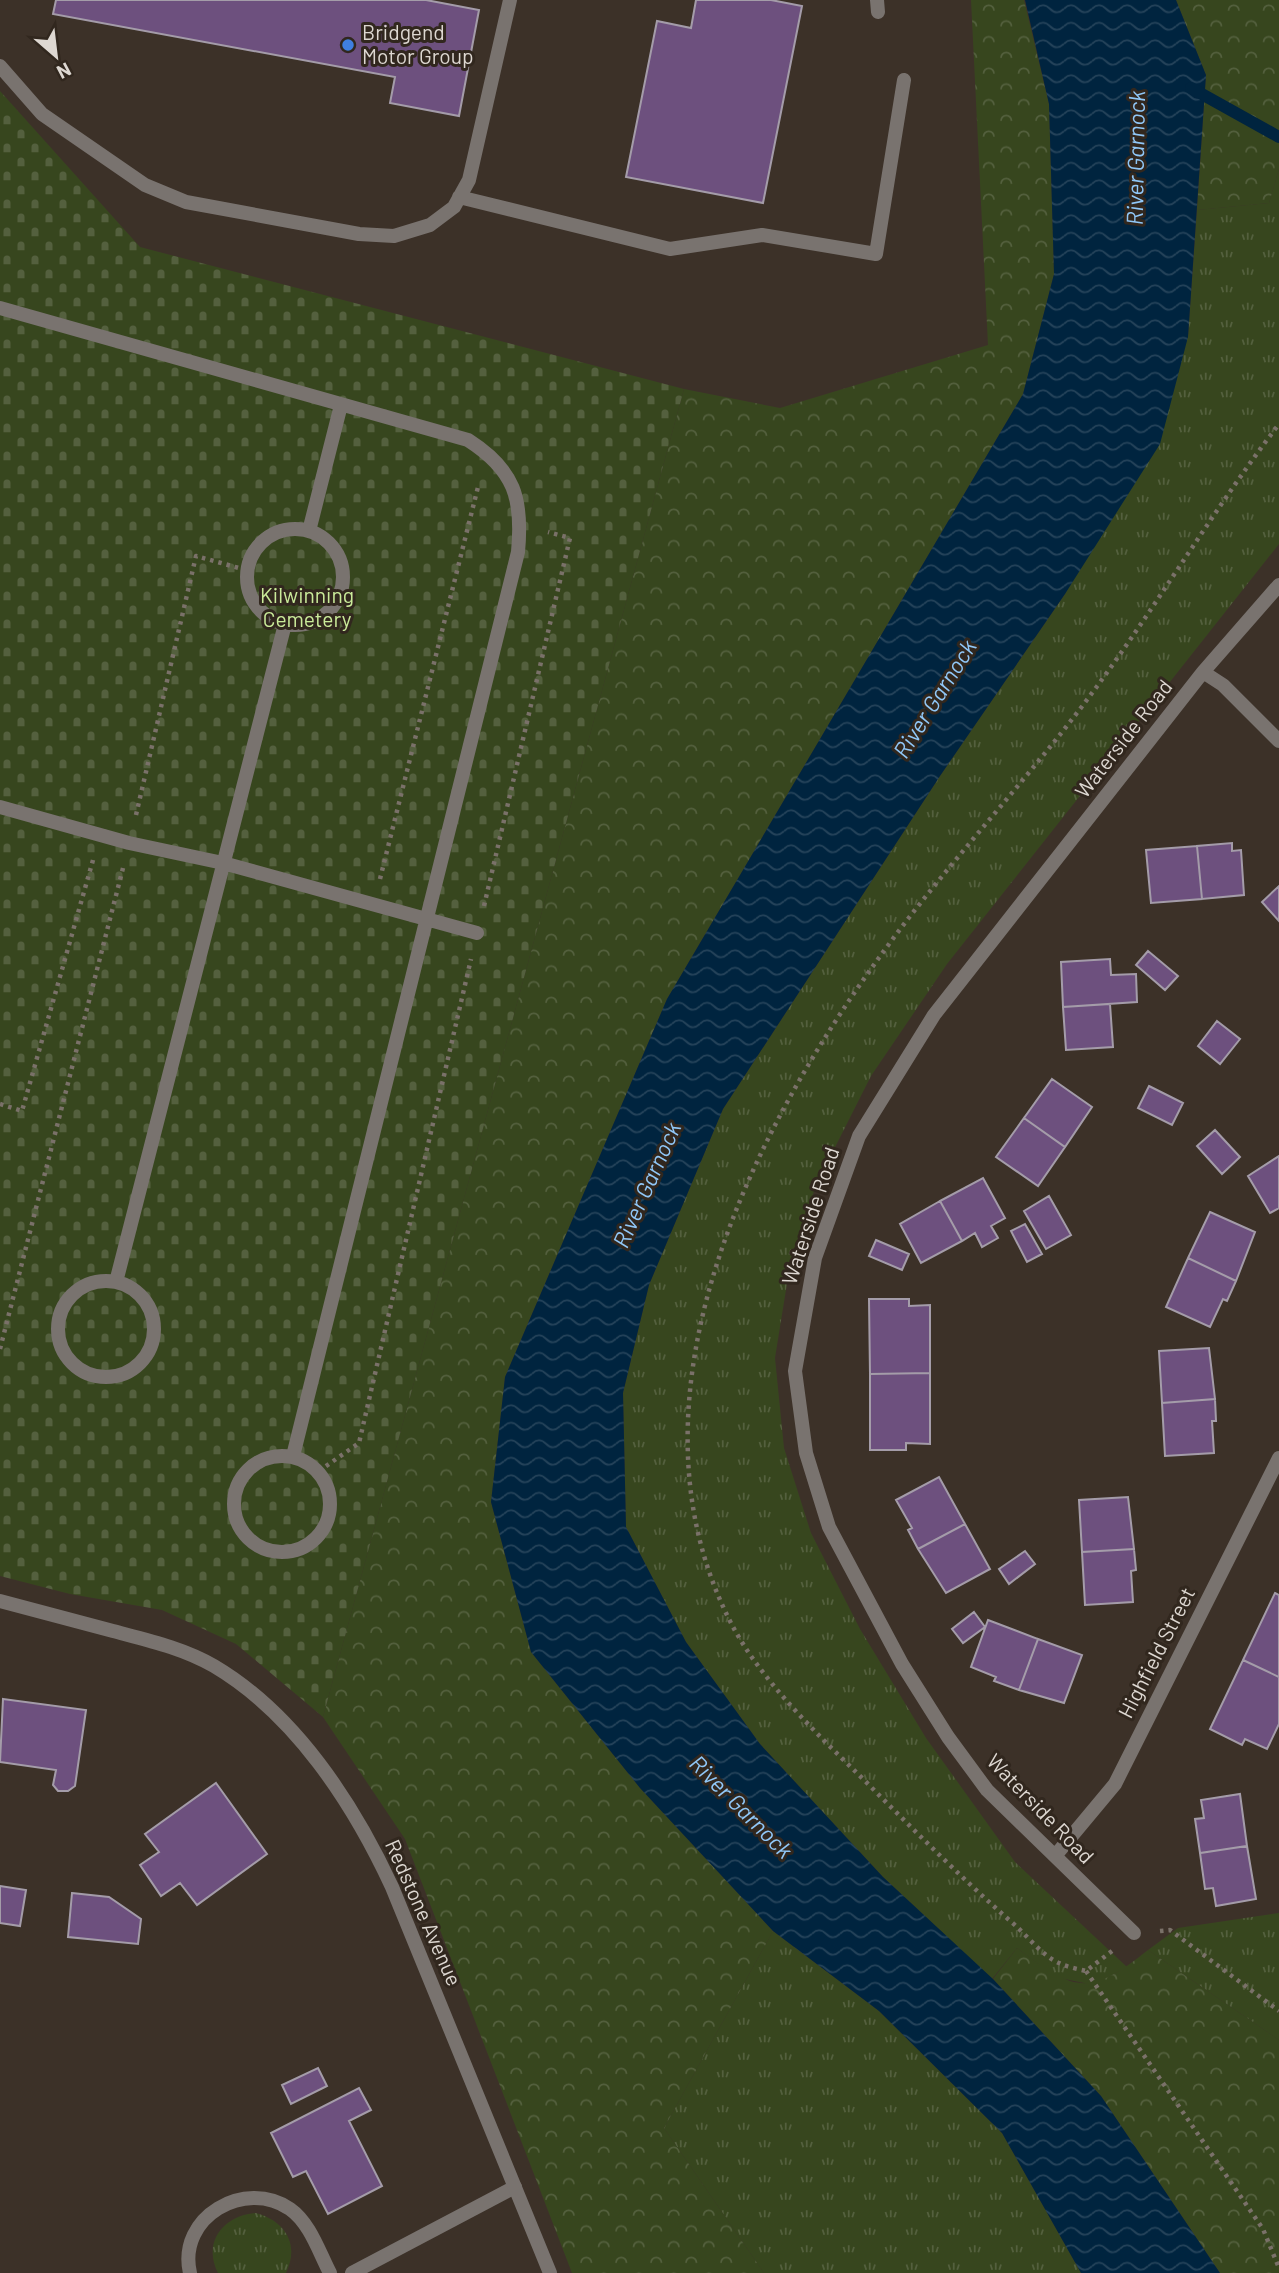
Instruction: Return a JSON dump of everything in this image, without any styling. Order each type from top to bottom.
[{"type":"street","points":[[0,65],[42,114],[145,185],[186,202],[359,234],[394,236],[430,225],[454,207],[469,180],[478,151],[510,0]]},
{"type":"street","points":[[459,197],[670,249],[762,235],[876,254],[904,80]]},
{"type":"street","points":[[0,308],[468,440],[487,452],[515,488],[520,525],[518,552],[293,1456]]},
{"type":"street","points":[[309,531],[341,405]]},
{"type":"street","points":[[292,529],[309,531],[323,537],[341,562],[344,578],[334,607],[323,617],[309,624],[285,624],[263,615],[253,603],[246,586],[246,570],[257,548],[276,532],[292,529]]},
{"type":"street","name":"Waterside Road","points":[[1134,1933],[987,1790],[948,1737],[864,1595],[829,1527],[806,1453],[795,1371],[815,1258],[859,1136],[934,1015],[1203,672],[1279,585]]},
{"type":"street","points":[[116,1282],[285,624]]},
{"type":"street","points":[[1203,672],[1223,685],[1279,741]]},
{"type":"street","points":[[0,807],[129,843],[223,863],[477,933]]},
{"type":"street","points":[[99,1281],[116,1282],[131,1287],[151,1310],[153,1341],[147,1356],[137,1367],[116,1376],[93,1377],[66,1358],[59,1343],[57,1326],[61,1310],[70,1296],[99,1281]]},
{"type":"street","points":[[276,1455],[293,1456],[307,1461],[319,1471],[331,1499],[324,1530],[313,1541],[300,1549],[269,1551],[254,1543],[243,1532],[235,1517],[233,1500],[238,1484],[247,1470],[260,1460],[276,1455]]},
{"type":"street","name":"Highfield Street","points":[[1055,1856],[1115,1784],[1279,1458]]},
{"type":"street","name":"Redstone Avenue","points":[[0,1601],[163,1644],[213,1665],[268,1706],[306,1747],[376,1852],[550,2273]]},
{"type":"street","points":[[352,2273],[515,2187]]},
{"type":"street","points":[[190,2273],[190,2246],[198,2228],[220,2207],[250,2198],[271,2200],[291,2210],[306,2226],[330,2273]]},
{"type":"path","points":[[1279,424],[1252,459],[1123,653],[882,952],[812,1057],[785,1102],[742,1192],[707,1299],[687,1407],[690,1501],[700,1541],[731,1625],[752,1657],[823,1740],[957,1875],[1057,1963],[1086,1971],[1263,2229],[1279,2268]]},
{"type":"path","points":[[374,906],[487,452]]},
{"type":"path","points":[[319,1471],[359,1443],[570,538],[520,525]]},
{"type":"path","points":[[0,1349],[129,843],[197,555],[246,570]]},
{"type":"path","points":[[0,1104],[22,1111],[100,835]]},
{"type":"path","points":[[1086,1971],[1134,1933],[1170,1930],[1279,2011]]},
{"type":"green space","points":[[971,0],[1024,0],[1049,104],[1054,274],[1023,394],[667,999],[505,1377],[491,1502],[531,1652],[640,1788],[773,1931],[664,2128],[764,2273],[572,2273],[405,1839],[323,1717],[684,389],[780,408],[988,345]]},
{"type":"green space","points":[[1176,0],[1279,0],[1279,169],[1269,203],[1197,210],[1206,75]]},
{"type":"green space","name":"Kilwinning Cemetery","points":[[0,91],[140,247],[684,389],[323,1717],[236,1644],[162,1610],[70,1594],[0,1576]]},
{"type":"green space","points":[[1279,169],[1279,544],[947,964],[871,1076],[816,1185],[790,1265],[775,1358],[784,1448],[811,1533],[860,1629],[926,1738],[1015,1862],[1127,1967],[1094,1985],[1055,1977],[1017,1948],[992,1979],[883,1877],[760,1744],[686,1642],[626,1527],[623,1393],[649,1285],[723,1109],[940,776],[1065,594],[1188,337],[1197,210],[1269,203]]},
{"type":"green space","points":[[1279,1913],[1279,2040],[1148,1950],[1178,1928]]},
{"type":"green space","points":[[773,1931],[879,2011],[1002,2133],[1081,2273],[764,2273],[664,2128]]},
{"type":"green space","points":[[1017,1948],[1054,1973],[1082,1983],[1096,1982],[1111,1976],[1148,1950],[1279,2040],[1279,2273],[1220,2273],[1101,2096],[993,1979]]},
{"type":"green space","points":[[256,2213],[275,2222],[287,2235],[291,2253],[286,2273],[218,2273],[213,2251],[219,2232],[234,2219]]},
{"type":"water","name":"River Garnock","points":[[1025,0],[1176,0],[1206,75],[1188,337],[1160,444],[1065,594],[940,776],[723,1109],[649,1285],[623,1393],[626,1527],[686,1642],[760,1744],[883,1877],[993,1979],[1101,2096],[1220,2273],[1081,2273],[1002,2133],[879,2011],[773,1931],[640,1788],[531,1652],[491,1502],[505,1377],[667,999],[1023,394],[1054,274],[1049,104]]},
{"type":"building","name":"Bridgend Motor Group","points":[[56,0],[426,0],[479,10],[459,116],[390,103],[395,77],[53,14]]},
{"type":"building","points":[[696,0],[771,0],[802,6],[763,203],[626,177],[657,21],[691,28]]},
{"type":"building","points":[[1232,843],[1232,851],[1241,850],[1244,895],[1202,899],[1197,846]]},
{"type":"building","points":[[1197,846],[1202,899],[1151,903],[1146,850]]},
{"type":"building","points":[[1279,886],[1279,921],[1262,902]]},
{"type":"building","points":[[1148,951],[1178,976],[1165,990],[1136,965]]},
{"type":"building","points":[[1110,959],[1111,975],[1136,974],[1137,1002],[1063,1007],[1061,962]]},
{"type":"building","points":[[1110,1004],[1113,1047],[1066,1050],[1063,1007]]},
{"type":"building","points":[[1217,1021],[1240,1039],[1220,1064],[1198,1046]]},
{"type":"building","points":[[1052,1079],[1092,1107],[1065,1147],[1024,1118]]},
{"type":"building","points":[[1149,1086],[1183,1103],[1172,1125],[1138,1108]]},
{"type":"building","points":[[1024,1118],[1065,1147],[1038,1186],[996,1157]]},
{"type":"building","points":[[1215,1130],[1240,1157],[1222,1174],[1197,1146]]},
{"type":"building","points":[[1279,1156],[1279,1208],[1270,1213],[1248,1176]]},
{"type":"building","points":[[983,1178],[1005,1218],[991,1226],[998,1238],[982,1247],[975,1233],[962,1241],[940,1201]]},
{"type":"building","points":[[1049,1196],[1071,1235],[1046,1249],[1024,1211]]},
{"type":"building","points":[[940,1201],[962,1241],[921,1263],[900,1224]]},
{"type":"building","points":[[1210,1212],[1255,1232],[1236,1281],[1188,1258]]},
{"type":"building","points":[[1025,1224],[1042,1254],[1027,1262],[1011,1231]]},
{"type":"building","points":[[876,1240],[909,1254],[902,1270],[869,1256]]},
{"type":"building","points":[[1188,1258],[1236,1281],[1227,1301],[1223,1299],[1210,1327],[1166,1307]]},
{"type":"building","points":[[869,1299],[909,1299],[909,1306],[930,1305],[930,1373],[870,1374]]},
{"type":"building","points":[[1209,1348],[1215,1399],[1162,1403],[1159,1351]]},
{"type":"building","points":[[930,1373],[930,1444],[906,1443],[906,1450],[870,1450],[870,1374]]},
{"type":"building","points":[[1215,1399],[1216,1421],[1212,1421],[1214,1453],[1165,1456],[1162,1403]]},
{"type":"building","points":[[939,1477],[965,1524],[918,1549],[908,1530],[912,1528],[896,1500]]},
{"type":"building","points":[[1128,1497],[1134,1549],[1082,1552],[1079,1500]]},
{"type":"building","points":[[965,1524],[990,1569],[946,1593],[918,1549]]},
{"type":"building","points":[[1134,1549],[1136,1570],[1131,1571],[1133,1602],[1085,1605],[1082,1552]]},
{"type":"building","points":[[1025,1551],[1035,1564],[1009,1584],[999,1569]]},
{"type":"building","points":[[1275,1593],[1279,1595],[1279,1677],[1243,1660]]},
{"type":"building","points":[[974,1612],[985,1627],[963,1643],[952,1629]]},
{"type":"building","points":[[988,1620],[1038,1639],[1019,1690],[994,1681],[996,1677],[971,1667]]},
{"type":"building","points":[[1038,1639],[1082,1655],[1064,1703],[1019,1690]]},
{"type":"building","points":[[1243,1660],[1279,1677],[1279,1724],[1267,1749],[1245,1739],[1242,1745],[1210,1729]]},
{"type":"building","points":[[3,1699],[86,1710],[75,1786],[68,1791],[58,1791],[53,1785],[56,1770],[0,1762]]},
{"type":"building","points":[[216,1783],[267,1854],[197,1905],[180,1883],[161,1896],[140,1865],[159,1852],[145,1834]]},
{"type":"building","points":[[1240,1794],[1247,1846],[1200,1853],[1195,1819],[1204,1818],[1201,1800]]},
{"type":"building","points":[[1247,1846],[1256,1899],[1216,1906],[1213,1888],[1205,1889],[1200,1853]]},
{"type":"building","points":[[0,1886],[26,1890],[20,1926],[0,1923]]},
{"type":"building","points":[[72,1893],[109,1897],[141,1919],[138,1944],[68,1937]]},
{"type":"building","points":[[318,2068],[327,2086],[291,2104],[282,2085]]},
{"type":"building","points":[[359,2088],[371,2110],[349,2121],[382,2186],[328,2214],[306,2171],[293,2177],[271,2133]]},
{"type":"waterway","points":[[1191,88],[1279,137]]},
{"type":"place","name":"Bridgend Motor Group","points":[[348,45]]}]
